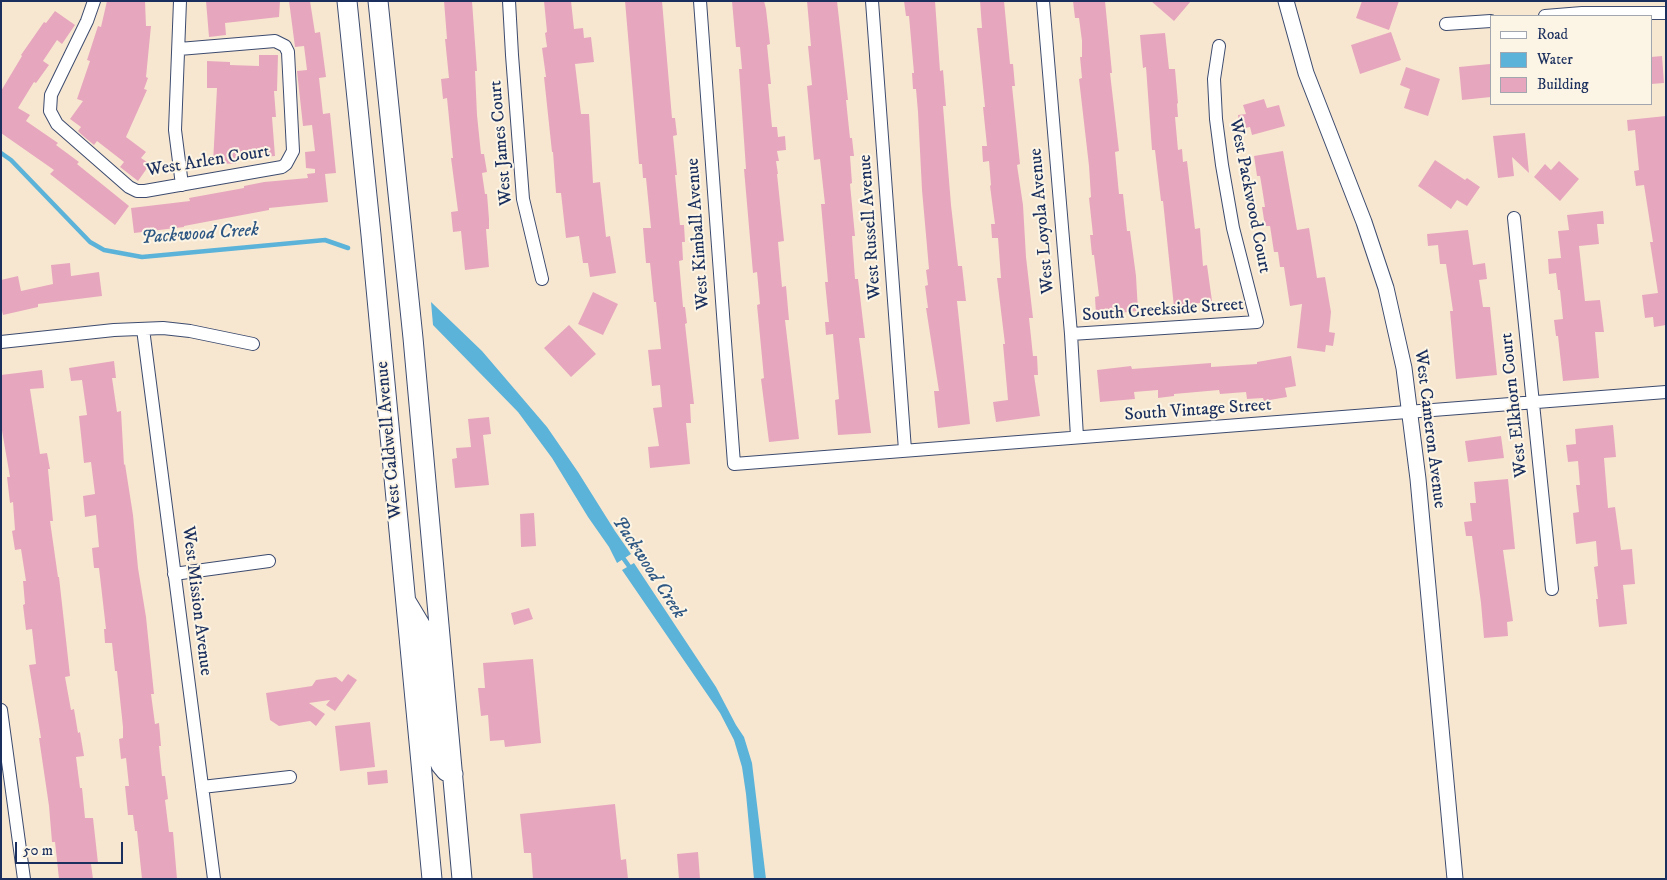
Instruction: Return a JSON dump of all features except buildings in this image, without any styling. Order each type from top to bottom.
[{"type":"main road","name":"West Caldwell Avenue","points":[[347,1],[432,879]]},
{"type":"main road","name":"West Caldwell Avenue","points":[[378,1],[413,338],[462,879]]},
{"type":"main road","points":[[405,601],[422,628],[434,750],[441,765],[446,771],[453,774]]},
{"type":"street","name":"West Arlen Court","points":[[94,1],[87,21],[51,95],[50,111],[57,124],[129,187],[137,191],[282,167],[290,159],[294,151],[288,52],[285,46],[275,41],[179,48]]},
{"type":"street","name":"West Arlen Court","points":[[180,1],[175,130],[182,185]]},
{"type":"street","name":"West James Court","points":[[509,1],[523,199],[542,279]]},
{"type":"street","name":"West Kimball Avenue","points":[[700,1],[734,464]]},
{"type":"street","name":"West Russell Avenue","points":[[872,1],[905,450]]},
{"type":"street","name":"West Loyola Avenue","points":[[1043,1],[1077,437]]},
{"type":"street","name":"West Cameron Avenue","points":[[1286,1],[1306,73],[1364,222],[1386,288],[1404,368],[1418,479],[1455,879]]},
{"type":"street","points":[[1557,15],[1582,13],[1666,14]]},
{"type":"street","points":[[1446,24],[1490,21]]},
{"type":"street","name":"West Packwood Court","points":[[1219,46],[1214,79],[1216,119],[1222,165],[1233,228],[1257,322]]},
{"type":"street","name":"West Elkhorn Court","points":[[1514,218],[1552,589]]},
{"type":"street","name":"South Creekside Street","points":[[1070,334],[1257,322]]},
{"type":"street","points":[[1,342],[163,328],[190,331],[253,344]]},
{"type":"street","name":"West Mission Avenue","points":[[143,329],[214,879]]},
{"type":"street","name":"South Vintage Street","points":[[734,464],[1666,392]]},
{"type":"street","points":[[174,574],[268,562]]},
{"type":"street","points":[[1,710],[3,740],[24,879]]},
{"type":"street","points":[[202,787],[290,777]]},
{"type":"water","name":"Packwood Creek","points":[[431,302],[482,351],[547,427],[631,554],[617,563],[609,547],[588,517],[552,458],[518,412],[433,325]]},
{"type":"water","name":"Packwood Creek","points":[[634,563],[716,687],[744,737],[752,763],[766,879],[754,879],[746,794],[742,767],[734,740],[720,713],[622,570]]},
{"type":"waterway","name":"Packwood Creek","points":[[1,153],[11,160],[90,242],[104,250],[142,257],[325,240],[348,248]]},
{"type":"waterway","name":"Packwood Creek","points":[[621,555],[631,569]]}]
